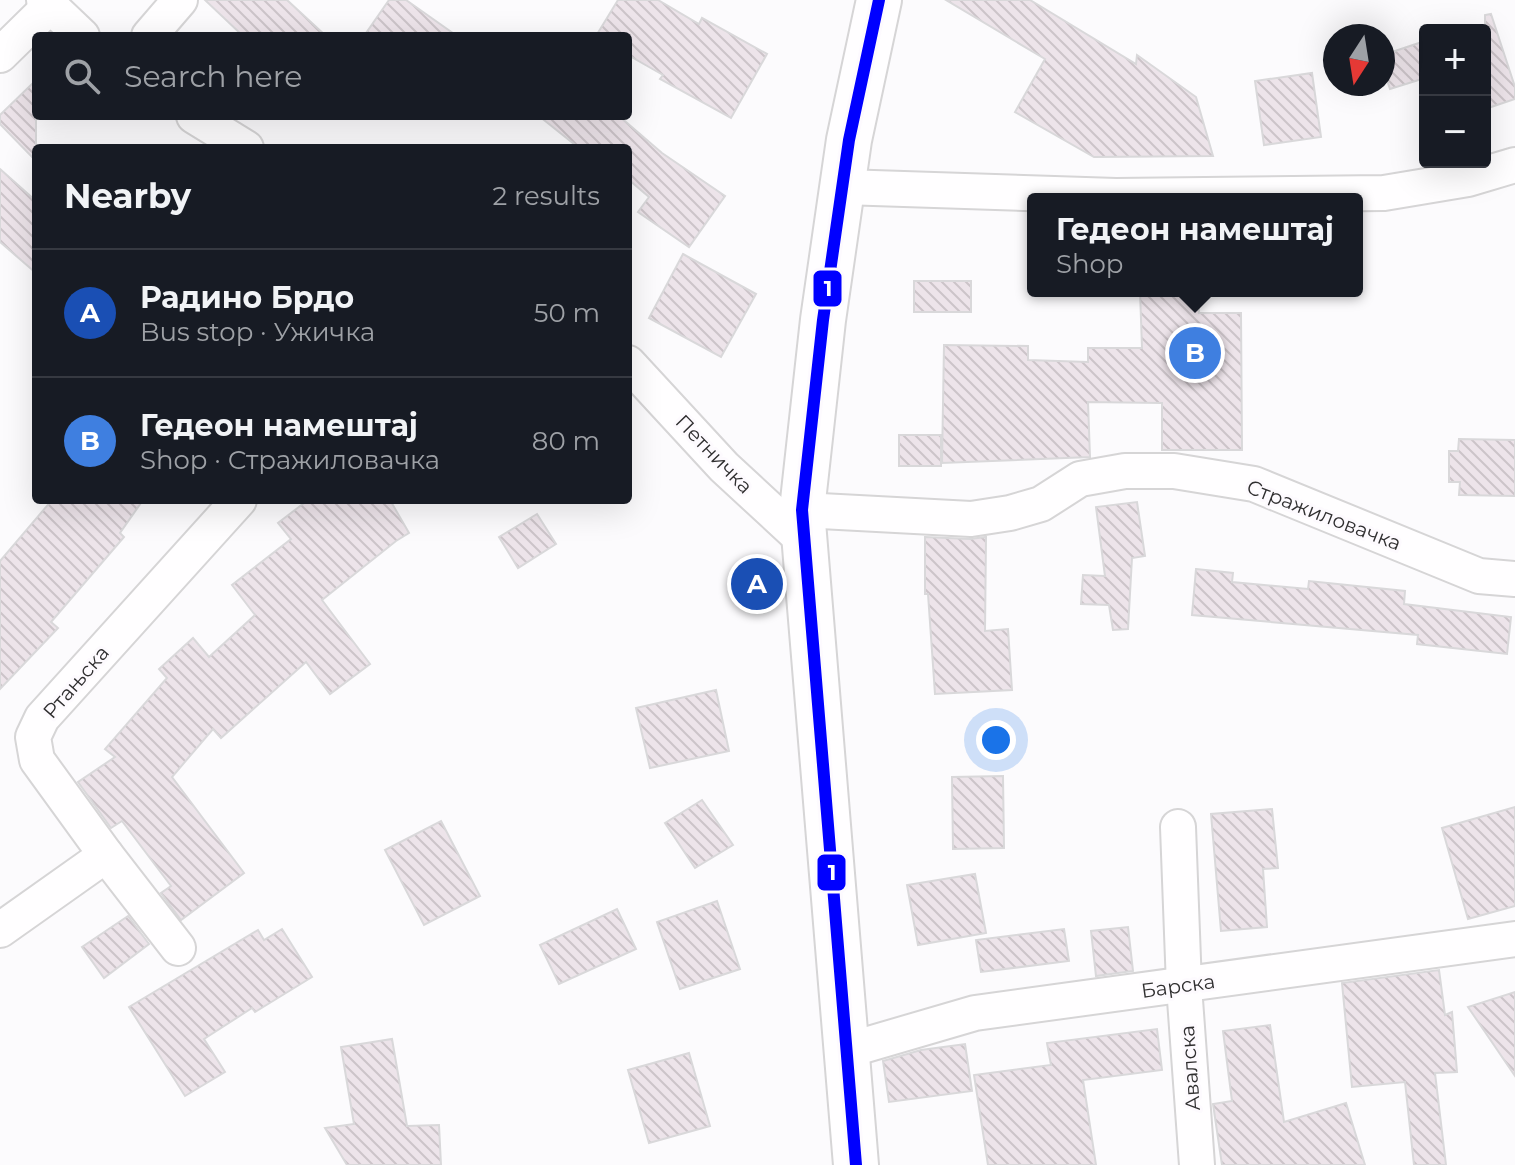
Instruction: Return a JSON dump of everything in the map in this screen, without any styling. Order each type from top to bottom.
[{"type":"main road","points":[[856,1165],[802,525],[823,320],[857,96],[879,0]]},
{"type":"street","points":[[152,32],[180,0]]},
{"type":"street","points":[[0,55],[47,3],[78,32]]},
{"type":"street","points":[[200,120],[240,144]]},
{"type":"street","points":[[1363,193],[1384,193],[1468,179],[1515,165]]},
{"type":"street","points":[[843,187],[1027,193]]},
{"type":"street","name":"Петничка","points":[[632,367],[724,467],[802,525]]},
{"type":"street","name":"Стражиловачка","points":[[802,525],[971,519],[1041,504],[1080,479],[1125,471],[1174,471],[1254,484],[1479,576],[1515,579]]},
{"type":"street","name":"Ртањска","points":[[106,855],[37,760],[33,737],[42,718],[235,504]]},
{"type":"street","name":"Авалска","points":[[1178,827],[1184,986],[1197,1165]]},
{"type":"street","points":[[0,930],[106,855],[178,948]]},
{"type":"street","name":"Барска","points":[[845,1051],[975,1013],[1515,939]]},
{"type":"building","points":[[205,0],[287,0],[322,32],[239,32]]},
{"type":"building","points":[[389,0],[406,0],[451,32],[367,32]]},
{"type":"building","points":[[618,0],[658,0],[699,24],[702,18],[767,54],[731,118],[660,79],[663,75],[632,57],[632,32],[598,32]]},
{"type":"building","points":[[946,0],[1030,0],[1136,64],[1137,55],[1196,97],[1213,156],[1094,157],[1015,112],[1045,59]]},
{"type":"building","points":[[1491,14],[1515,87],[1515,99],[1491,107],[1491,24],[1485,24],[1485,15]]},
{"type":"building","points":[[1419,43],[1419,80],[1395,87],[1395,51]]},
{"type":"building","points":[[1312,73],[1321,137],[1264,145],[1255,81]]},
{"type":"building","points":[[32,84],[36,144],[32,144],[32,157],[0,124],[0,115]]},
{"type":"building","points":[[544,120],[624,120],[662,153],[725,196],[689,247],[638,212],[649,197],[632,182],[632,144],[574,144]]},
{"type":"building","points":[[0,169],[32,197],[32,270],[0,242]]},
{"type":"building","points":[[683,254],[756,294],[721,357],[649,318]]},
{"type":"building","points":[[914,281],[971,281],[971,312],[914,312]]},
{"type":"building","points":[[1140,297],[1198,297],[1199,313],[1241,313],[1242,450],[1162,450],[1162,403],[1088,402],[1090,457],[942,463],[944,345],[1028,346],[1028,360],[1088,362],[1088,348],[1142,348]]},
{"type":"building","points":[[899,435],[941,435],[941,466],[899,466]]},
{"type":"building","points":[[1459,439],[1515,440],[1515,496],[1459,495],[1460,482],[1449,482],[1449,451],[1458,451]]},
{"type":"building","points":[[1137,502],[1145,556],[1132,558],[1128,629],[1113,630],[1109,605],[1081,604],[1083,575],[1105,576],[1096,507]]},
{"type":"building","points":[[49,504],[140,504],[120,533],[124,537],[51,622],[58,628],[0,689],[0,561]]},
{"type":"building","points":[[303,504],[392,504],[409,533],[322,600],[370,664],[330,694],[306,662],[221,738],[213,729],[172,777],[244,873],[181,920],[161,893],[171,886],[122,821],[111,828],[78,782],[115,757],[105,749],[167,678],[159,669],[193,638],[209,657],[255,615],[232,585],[291,539],[278,523]]},
{"type":"building","points":[[537,514],[556,544],[518,568],[499,537]]},
{"type":"building","points":[[925,537],[986,537],[985,631],[1008,629],[1012,690],[935,694],[928,594],[925,594]]},
{"type":"building","points":[[1196,569],[1233,573],[1232,582],[1308,589],[1309,581],[1405,591],[1404,604],[1511,617],[1507,654],[1417,644],[1418,635],[1192,615]]},
{"type":"building","points":[[716,690],[729,751],[650,768],[636,708]]},
{"type":"building","points":[[1003,776],[1004,848],[953,849],[952,777]]},
{"type":"building","points":[[702,800],[733,845],[695,868],[665,823]]},
{"type":"building","points":[[1515,807],[1515,906],[1468,919],[1442,828]]},
{"type":"building","points":[[1272,809],[1278,868],[1263,869],[1267,927],[1221,931],[1211,814]]},
{"type":"building","points":[[441,821],[480,896],[424,925],[385,850]]},
{"type":"building","points":[[975,874],[986,933],[918,945],[907,885]]},
{"type":"building","points":[[717,901],[740,969],[680,989],[657,922]]},
{"type":"building","points":[[617,909],[636,949],[559,984],[540,945]]},
{"type":"building","points":[[128,916],[149,944],[104,978],[82,947]]},
{"type":"building","points":[[1128,927],[1133,971],[1096,976],[1091,931]]},
{"type":"building","points":[[282,929],[312,977],[255,1012],[252,1008],[204,1039],[225,1072],[185,1096],[129,1007],[258,930],[264,940]]},
{"type":"building","points":[[1064,929],[1069,961],[981,972],[976,940]]},
{"type":"building","points":[[1439,970],[1445,1015],[1452,1012],[1457,1072],[1435,1073],[1446,1165],[1414,1165],[1405,1082],[1352,1087],[1342,983]]},
{"type":"building","points":[[1515,992],[1515,1076],[1468,1007]]},
{"type":"building","points":[[1270,1025],[1284,1122],[1346,1103],[1365,1165],[1222,1165],[1213,1104],[1232,1101],[1223,1031]]},
{"type":"building","points":[[1157,1029],[1162,1070],[1083,1080],[1096,1165],[988,1165],[974,1075],[1051,1065],[1047,1043]]},
{"type":"building","points":[[392,1039],[407,1126],[439,1125],[441,1165],[347,1165],[325,1128],[354,1124],[341,1047]]},
{"type":"building","points":[[965,1044],[972,1091],[889,1102],[883,1061],[921,1050]]},
{"type":"building","points":[[689,1053],[710,1126],[649,1143],[628,1070]]},
{"type":"transit line","name":"1","points":[[856,1165],[802,510],[823,320],[849,140],[879,0]]},
{"type":"place","name":"Гедеон намештај","points":[[1195,353]]},
{"type":"place","name":"Радино Брдо","points":[[757,584]]}]
